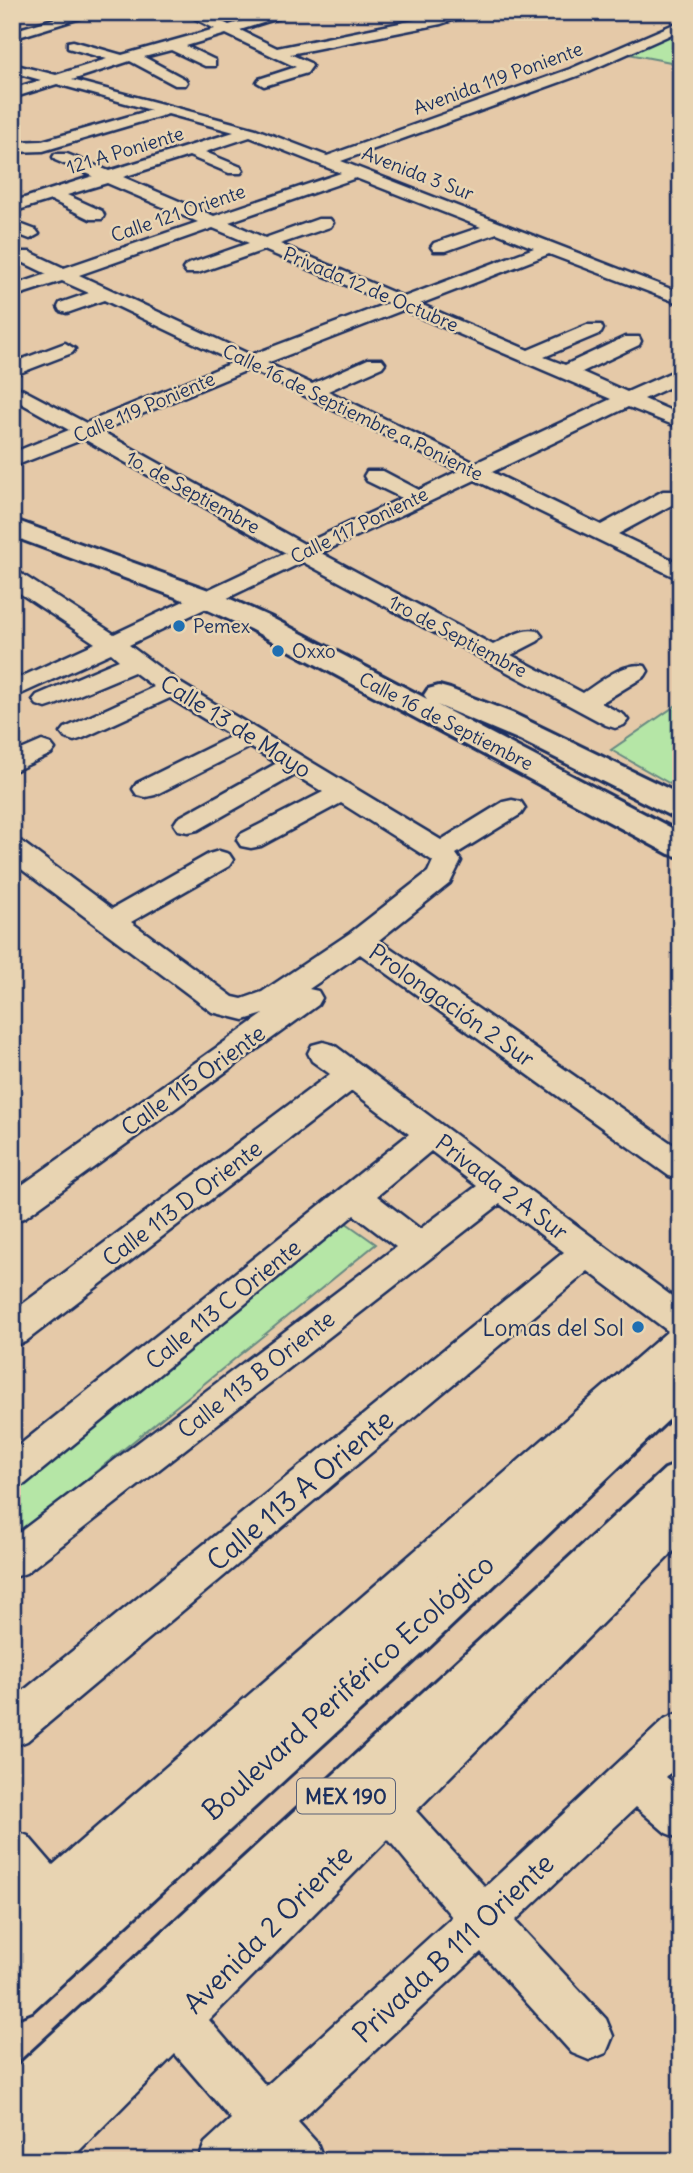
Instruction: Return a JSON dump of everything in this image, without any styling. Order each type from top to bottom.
[{"type":"main road","name":"Calle 16 de Septiembre","points":[[12,510],[217,594]]},
{"type":"main road","name":"Calle 16 de Septiembre","points":[[12,527],[276,612],[400,689],[532,758],[681,829]]},
{"type":"main road","points":[[400,689],[482,710],[681,808]]},
{"type":"main road","points":[[400,689],[449,737],[681,860]]},
{"type":"main road","name":"Calle 16 de Septiembre","points":[[532,758],[681,847]]},
{"type":"main road","name":"Boulevard Periférico Ecológico","points":[[12,1991],[403,1639],[681,1380]]},
{"type":"main road","name":"MEX 190","points":[[12,2112],[681,1483]]},
{"type":"street","points":[[12,35],[93,12]]},
{"type":"street","points":[[190,12],[305,68],[264,82]]},
{"type":"street","points":[[12,94],[127,58],[291,12]]},
{"type":"street","points":[[276,52],[364,36],[470,12]]},
{"type":"street","points":[[378,18],[402,28]]},
{"type":"street","points":[[12,22],[35,28]]},
{"type":"street","name":"Avenida 119 Poniente","points":[[327,160],[575,72],[681,25]]},
{"type":"street","points":[[364,36],[383,46]]},
{"type":"street","points":[[73,45],[127,58],[180,82]]},
{"type":"street","points":[[173,45],[210,63]]},
{"type":"street","name":"Avenida 3 Sur","points":[[12,68],[136,99],[251,132],[681,299]]},
{"type":"street","points":[[99,109],[136,99]]},
{"type":"street","points":[[12,147],[43,146],[171,109]]},
{"type":"street","points":[[178,127],[222,142]]},
{"type":"street","name":"121 A Poniente","points":[[12,207],[251,132]]},
{"type":"street","points":[[190,151],[235,170]]},
{"type":"street","points":[[138,152],[161,160]]},
{"type":"street","name":"Privada 12 de Octubre","points":[[61,157],[681,422]]},
{"type":"street","points":[[130,170],[169,188]]},
{"type":"street","name":"Calle 121 Oriente","points":[[12,292],[358,172]]},
{"type":"street","points":[[307,175],[328,183]]},
{"type":"street","points":[[236,192],[266,205]]},
{"type":"street","points":[[52,194],[96,215]]},
{"type":"street","points":[[192,270],[324,223]]},
{"type":"street","points":[[12,226],[30,234]]},
{"type":"street","points":[[440,247],[499,227]]},
{"type":"street","points":[[103,245],[124,254]]},
{"type":"street","name":"Calle 119 Poniente","points":[[12,461],[251,362],[549,247]]},
{"type":"street","name":"Calle 16 de Septiembre a Poniente","points":[[23,256],[312,391],[681,573]]},
{"type":"street","points":[[67,307],[104,294]]},
{"type":"street","points":[[529,356],[594,329]]},
{"type":"street","points":[[566,372],[632,341]]},
{"type":"street","points":[[12,369],[65,349]]},
{"type":"street","points":[[312,391],[375,363]]},
{"type":"street","name":"Calle 117 Poniente","points":[[12,691],[681,373]]},
{"type":"street","name":"1o. de Septiembre","points":[[12,390],[301,552]]},
{"type":"street","points":[[375,475],[416,497]]},
{"type":"street","points":[[601,534],[671,496]]},
{"type":"street","name":"1ro de Septiembre","points":[[301,552],[615,720]]},
{"type":"street","name":"Calle 13 de Mayo","points":[[12,578],[112,643],[172,688],[342,792],[441,864]]},
{"type":"street","points":[[492,654],[530,636]]},
{"type":"street","points":[[46,700],[136,662]]},
{"type":"street","points":[[583,703],[636,671]]},
{"type":"street","points":[[74,733],[172,688]]},
{"type":"street","points":[[146,789],[251,737]]},
{"type":"street","points":[[12,764],[41,749]]},
{"type":"street","points":[[188,824],[295,764]]},
{"type":"street","points":[[251,841],[342,792]]},
{"type":"street","name":"Calle 115 Oriente","points":[[12,1209],[367,945],[441,864],[512,808]]},
{"type":"street","name":"Prolongación 2 Sur","points":[[16,856],[112,921],[223,1005],[233,1009],[254,1007],[273,999],[367,945],[681,1167]]},
{"type":"street","points":[[112,921],[219,860]]},
{"type":"street","name":"Privada 2 A Sur","points":[[323,1053],[681,1322]]},
{"type":"street","name":"Calle 113 D Oriente","points":[[12,1332],[351,1075]]},
{"type":"street","name":"Calle 113 C Oriente","points":[[12,1474],[432,1133]]},
{"type":"street","name":"Calle 113 B Oriente","points":[[12,1562],[500,1186]]},
{"type":"street","points":[[355,1197],[420,1248]]},
{"type":"street","name":"Calle 113 A Oriente","points":[[12,1727],[588,1252]]},
{"type":"street","points":[[12,1931],[681,1341]]},
{"type":"street","name":"Avenida 2 Oriente","points":[[34,2161],[681,1518]]},
{"type":"street","name":"Privada B 111 Oriente","points":[[223,2161],[265,2119],[484,1921],[681,1732]]},
{"type":"street","points":[[635,1778],[681,1818]]},
{"type":"street","points":[[405,1828],[484,1921],[589,2036]]},
{"type":"street","points":[[12,1852],[51,1897]]},
{"type":"street","points":[[177,2019],[299,2161]]},
{"type":"green space","points":[[681,28],[681,64],[629,54]]},
{"type":"green space","points":[[681,702],[681,790],[611,750]]},
{"type":"green space","points":[[342,1220],[376,1244],[12,1540],[12,1490]]},
{"type":"place","name":"Pemex","points":[[179,626]]},
{"type":"place","name":"Oxxo","points":[[278,651]]},
{"type":"place","name":"Lomas del Sol","points":[[638,1327]]}]
